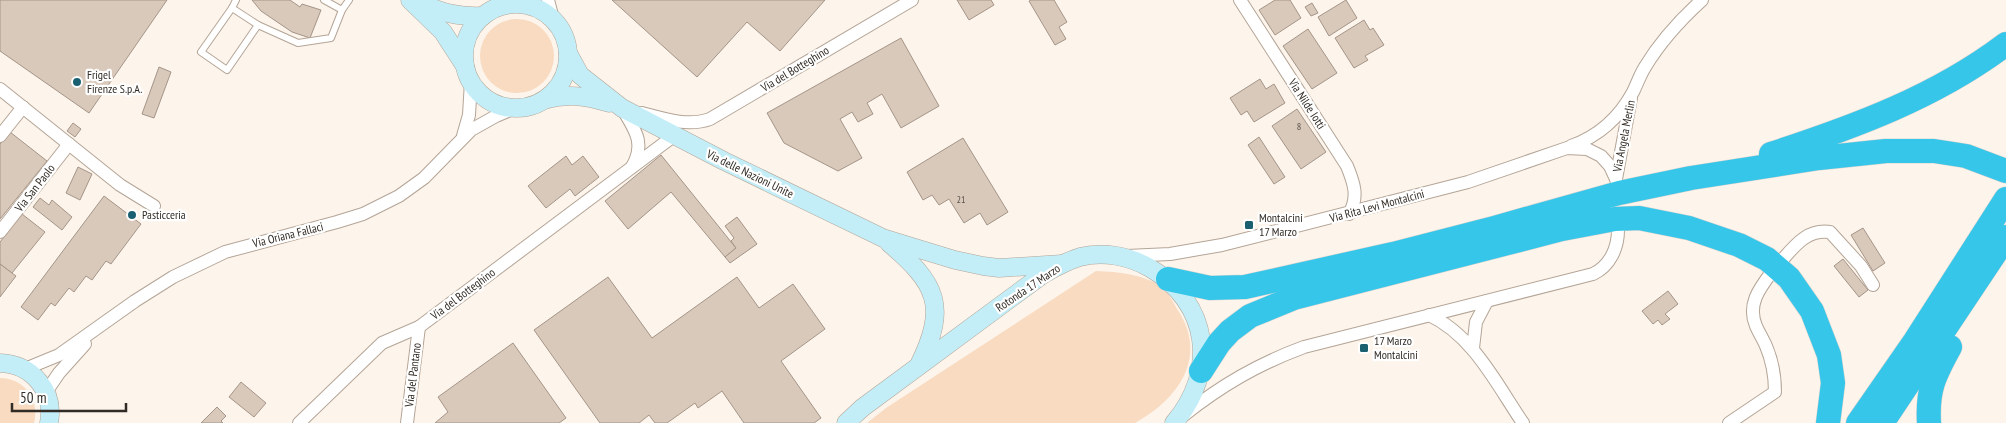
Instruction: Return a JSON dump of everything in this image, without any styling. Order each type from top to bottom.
[{"type":"highway","points":[[1691,178],[1846,129],[1918,98],[1979,65],[2006,44]]},
{"type":"highway","points":[[1168,279],[1210,288],[1245,287],[1286,279],[1494,228],[1619,193],[1691,178],[1858,154],[1907,150],[1936,156],[2006,182]]},
{"type":"highway","points":[[1562,229],[1599,214],[1628,206],[1793,170],[1936,156],[1966,156],[2006,171]]},
{"type":"highway","points":[[1858,423],[1915,341],[2006,199]]},
{"type":"highway","points":[[1200,371],[1219,343],[1230,331],[1250,316],[1308,293],[1562,229],[1615,219],[1650,220],[1706,233],[1746,248],[1767,259],[1784,273],[1812,311],[1829,355],[1833,384],[1828,423]]},
{"type":"highway","points":[[1882,423],[2006,237]]},
{"type":"highway","points":[[1929,423],[1928,400],[1936,371],[2002,265],[2006,252]]},
{"type":"street","points":[[410,0],[443,32],[480,94],[493,103],[515,108],[530,106],[544,100],[556,90],[564,76],[568,53],[563,32],[553,19],[538,8],[526,5],[508,5],[458,16],[451,15],[415,0]]},
{"type":"street","points":[[548,0],[553,19]]},
{"type":"street","name":"Via del Botteghino","points":[[621,107],[684,122],[699,122],[710,119],[912,0]]},
{"type":"street","name":"Via Nilde Iotti","points":[[1240,0],[1347,166],[1355,192],[1354,206],[1349,214]]},
{"type":"street","name":"Via Angela Merlin","points":[[1567,148],[1591,138],[1604,130],[1612,122],[1632,93],[1661,43],[1702,0]]},
{"type":"street","points":[[468,74],[464,57],[467,39],[476,23],[491,9]]},
{"type":"street","name":"Via delle Nazioni Unite","points":[[568,53],[580,75],[621,107]]},
{"type":"street","name":"Via Oriana Fallaci","points":[[463,136],[469,115],[468,74]]},
{"type":"street","points":[[0,89],[120,185],[154,206]]},
{"type":"street","name":"Via Angela Merlin","points":[[1616,178],[1632,93]]},
{"type":"street","name":"Via delle Nazioni Unite","points":[[544,100],[555,97],[585,96],[621,107],[724,161],[883,238],[955,260],[983,266],[1005,267],[1062,264]]},
{"type":"street","points":[[0,136],[23,107]]},
{"type":"street","points":[[621,107],[636,131],[638,140],[639,150],[631,169]]},
{"type":"street","name":"Via Oriana Fallaci","points":[[25,369],[58,355],[135,301],[173,278],[225,252],[337,222],[391,201],[424,178],[463,136],[482,124],[515,108]]},
{"type":"street","name":"Via del Botteghino","points":[[299,423],[382,344],[418,327],[675,135]]},
{"type":"street","name":"Via San Paolo","points":[[0,232],[70,144]]},
{"type":"street","name":"Via Rita Levi Montalcini","points":[[1121,256],[1170,254],[1206,249],[1349,214],[1468,182],[1567,148],[1587,149],[1601,156],[1610,166],[1616,178]]},
{"type":"street","points":[[1174,423],[1223,386],[1274,358],[1312,344],[1597,272],[1615,252],[1618,230]]},
{"type":"street","points":[[1782,259],[1799,241],[1808,235],[1830,232],[1861,266],[1873,285]]},
{"type":"street","name":"Via delle Nazioni Unite","points":[[883,238],[922,274],[934,300],[933,329],[918,368]]},
{"type":"street","name":"Rotonda 17 Marzo","points":[[846,423],[862,408],[1038,279],[1062,264],[1080,257],[1092,255],[1121,256],[1144,264],[1168,279],[1186,299],[1199,327],[1202,348],[1200,371],[1192,397],[1174,423]]},
{"type":"street","points":[[1729,423],[1775,392],[1775,382],[1766,347],[1756,325],[1752,307],[1754,297],[1771,273]]},
{"type":"street","points":[[1473,348],[1476,322],[1487,301]]},
{"type":"street","points":[[1429,315],[1450,326],[1473,348],[1523,423]]},
{"type":"street","name":"Via Oriana Fallaci","points":[[48,399],[62,369],[104,324]]},
{"type":"street","name":"Via del Pantano","points":[[407,423],[418,327]]},
{"type":"street","points":[[0,363],[9,363],[25,369],[37,379],[63,423]]},
{"type":"street","points":[[48,399],[49,423]]},
{"type":"lane","points":[[236,0],[201,52],[226,70],[258,25]]},
{"type":"lane","points":[[324,0],[342,10]]},
{"type":"lane","points":[[232,8],[258,25],[298,43],[331,38],[342,10],[349,0]]},
{"type":"shaded area","points":[[517,19],[538,25],[548,35],[554,56],[548,77],[538,87],[517,93],[496,87],[486,77],[480,56],[486,35],[496,25]]},
{"type":"shaded area","points":[[1096,271],[1139,276],[1162,287],[1170,297],[1186,326],[1190,343],[1185,375],[1165,402],[1151,413],[1135,423],[867,423],[886,408]]},
{"type":"shaded area","points":[[0,378],[16,382],[28,392],[35,406],[34,423],[0,423]]},
{"type":"building","name":"Frigel Firenze S.p.A.","points":[[0,0],[167,0],[89,113],[0,51]]},
{"type":"building","points":[[252,0],[290,0],[300,7],[302,4],[321,10],[310,38],[292,32],[261,11]]},
{"type":"building","points":[[612,0],[825,0],[780,51],[747,22],[697,77]]},
{"type":"building","points":[[957,0],[991,0],[994,5],[969,20]]},
{"type":"building","points":[[1054,0],[1067,22],[1059,27],[1066,39],[1055,45],[1029,1]]},
{"type":"building","points":[[1275,0],[1290,0],[1301,18],[1275,35],[1259,10]]},
{"type":"building","points":[[1346,0],[1357,18],[1329,36],[1318,17]]},
{"type":"building","points":[[1312,3],[1318,13],[1311,16],[1305,7]]},
{"type":"building","points":[[1364,20],[1370,30],[1373,28],[1384,45],[1365,56],[1368,60],[1354,68],[1335,38]]},
{"type":"building","points":[[1308,29],[1337,73],[1312,89],[1283,46]]},
{"type":"building","points":[[901,38],[939,106],[901,128],[882,94],[867,103],[873,114],[858,122],[852,112],[840,119],[862,158],[838,171],[784,143],[767,113]]},
{"type":"building","points":[[159,67],[171,72],[154,118],[142,114]]},
{"type":"building","points":[[1260,79],[1266,89],[1274,84],[1285,103],[1254,122],[1247,111],[1241,115],[1230,98]]},
{"type":"building","points":[[1297,109],[1326,152],[1301,169],[1272,126]]},
{"type":"building","points":[[73,123],[81,129],[75,137],[67,131]]},
{"type":"building","points":[[10,132],[47,161],[0,219],[0,144]]},
{"type":"building","points":[[1259,137],[1285,177],[1274,184],[1248,145]]},
{"type":"building","points":[[963,138],[1008,212],[987,225],[980,213],[964,223],[949,199],[939,205],[932,195],[923,200],[907,172]]},
{"type":"building","points":[[661,155],[736,248],[725,257],[671,192],[628,229],[605,201]]},
{"type":"building","points":[[566,156],[572,165],[583,156],[599,177],[575,196],[570,189],[546,208],[528,186]]},
{"type":"building","points":[[78,167],[92,174],[80,200],[66,193]]},
{"type":"building","points":[[104,196],[141,224],[111,264],[106,261],[92,280],[86,276],[74,292],[69,288],[55,306],[51,303],[38,320],[21,307]]},
{"type":"building","points":[[40,198],[49,205],[52,200],[72,217],[62,230],[33,207]]},
{"type":"building","points":[[22,214],[45,232],[12,273],[0,264],[0,242]]},
{"type":"building","points":[[737,217],[757,244],[730,263],[725,257],[736,248],[731,241],[734,238],[725,226]]},
{"type":"building","points":[[1863,228],[1885,263],[1873,271],[1851,235]]},
{"type":"building","points":[[1843,259],[1868,290],[1859,297],[1834,266]]},
{"type":"building","points":[[0,264],[16,276],[0,297]]},
{"type":"building","points":[[608,277],[652,338],[737,277],[759,308],[793,284],[825,329],[781,361],[821,418],[814,423],[744,423],[722,391],[698,408],[695,403],[667,423],[655,423],[649,415],[639,423],[600,423],[534,330]]},
{"type":"building","points":[[1668,291],[1678,304],[1665,314],[1670,319],[1662,325],[1658,320],[1653,324],[1642,311]]},
{"type":"building","points":[[513,343],[566,418],[559,423],[435,423],[448,412],[438,397]]},
{"type":"building","points":[[241,382],[266,403],[254,417],[229,397]]},
{"type":"building","points":[[217,407],[226,416],[221,421],[223,423],[201,423]]},
{"type":"place","name":"Frigel Firenze S.p.A.","points":[[77,82]]},
{"type":"place","name":"Pasticceria","points":[[132,215]]},
{"type":"place","name":"Montalcini 17 Marzo","points":[[1249,225]]},
{"type":"place","name":"17 Marzo Montalcini","points":[[1364,348]]}]
